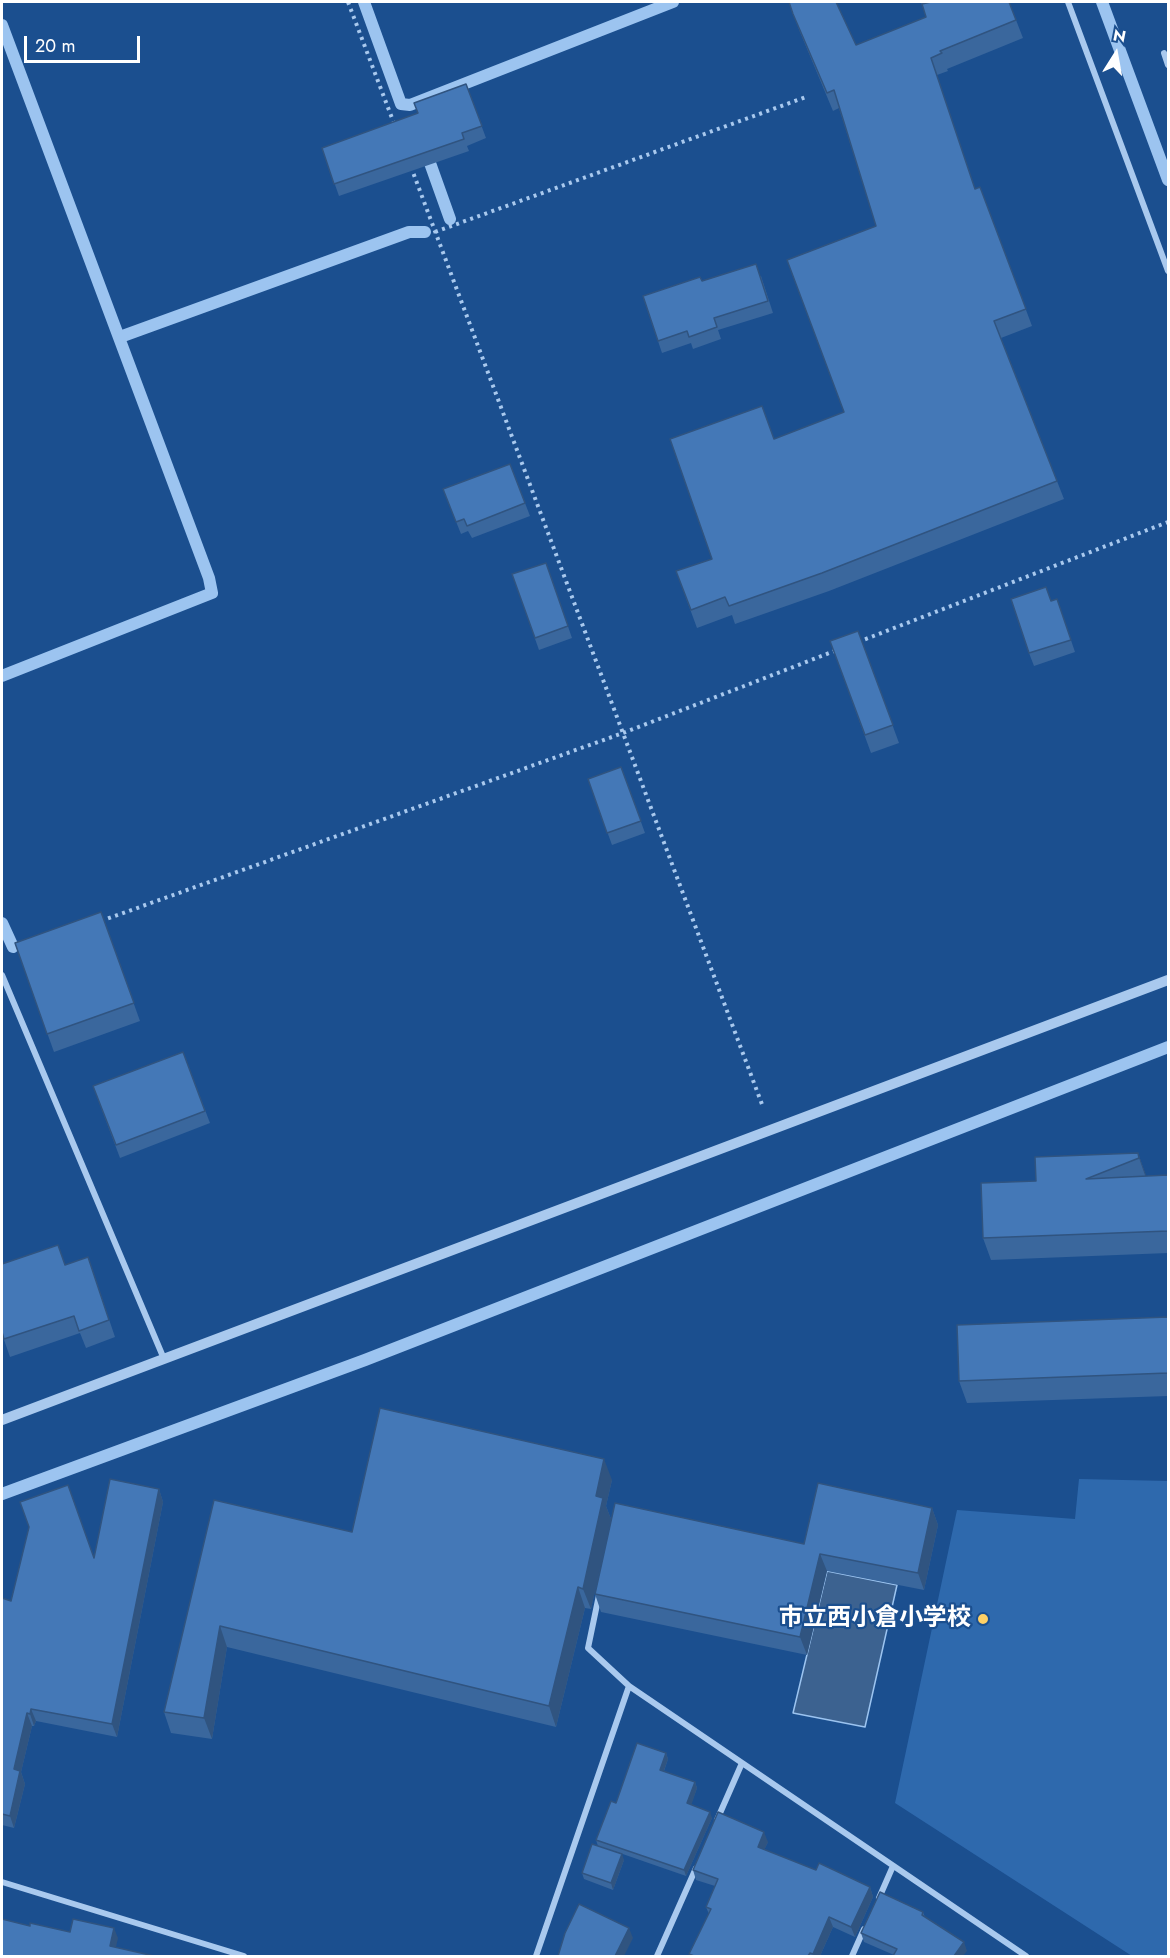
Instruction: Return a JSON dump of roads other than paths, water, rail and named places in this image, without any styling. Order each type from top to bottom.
[{"type":"street","points":[[1068,2],[1167,262],[1168,271]]},
{"type":"street","points":[[1164,53],[1168,65]]},
{"type":"street","points":[[2,975],[164,1359]]},
{"type":"street","points":[[2,1420],[1168,980]]},
{"type":"street","points":[[601,1589],[588,1648],[629,1686],[1026,1956]]},
{"type":"street","points":[[536,1956],[629,1686]]},
{"type":"street","points":[[714,1828],[742,1763]]},
{"type":"street","points":[[657,1956],[700,1860]]},
{"type":"street","points":[[875,1906],[893,1866]]},
{"type":"street","points":[[2,1882],[244,1956]]},
{"type":"street","points":[[852,1956],[866,1926]]},
{"type":"waterway","points":[[364,2],[401,104],[410,105],[673,2]]},
{"type":"waterway","points":[[1102,2],[1168,180]]},
{"type":"waterway","points":[[2,25],[209,578],[212,593],[2,676]]},
{"type":"waterway","points":[[425,149],[450,219]]},
{"type":"waterway","points":[[120,337],[409,232],[425,232]]},
{"type":"waterway","points":[[2,923],[13,947]]},
{"type":"waterway","points":[[2,1494],[365,1360],[1168,1047]]},
{"type":"place","name":"市立西小倉小学校","points":[[983,1619]]}]
